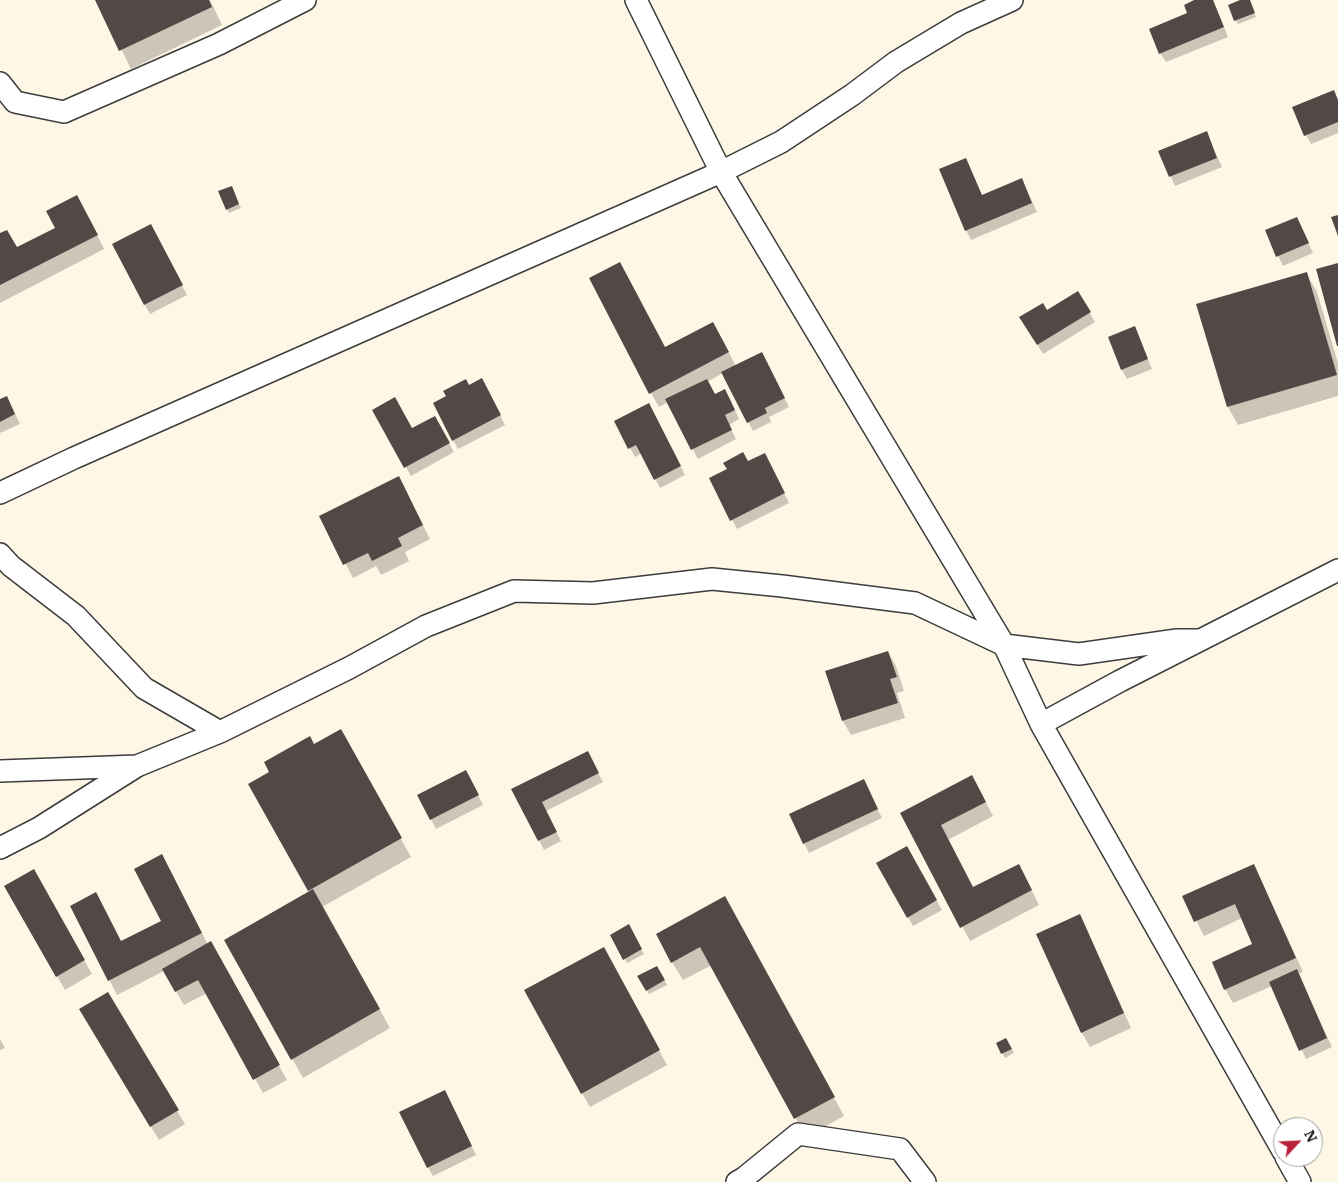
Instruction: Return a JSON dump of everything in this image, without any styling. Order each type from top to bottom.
[{"type":"street","points":[[0,83],[15,102],[64,112],[219,44],[305,0]]},
{"type":"street","points":[[636,0],[721,172],[1004,645],[1041,724],[1273,1133]]},
{"type":"street","points":[[0,493],[74,458],[721,172],[781,142],[852,95],[896,62],[961,23],[1012,0]]},
{"type":"street","points":[[0,554],[11,566],[76,616],[144,688],[220,732]]},
{"type":"street","points":[[1041,724],[1338,570]]},
{"type":"street","points":[[0,848],[39,828],[137,766],[220,732],[349,668],[426,626],[514,591],[593,593],[712,580],[782,586],[914,602],[1004,645],[1079,654],[1177,640],[1200,640]]},
{"type":"street","points":[[0,771],[137,766]]},
{"type":"street","points":[[737,1182],[798,1134],[900,1149],[925,1182]]},
{"type":"street","points":[[1292,1167],[1300,1182]]},
{"type":"building","points":[[95,0],[209,0],[212,7],[119,51]]},
{"type":"building","points":[[1194,0],[1213,0],[1224,27],[1159,54],[1149,29],[1187,13],[1184,5]]},
{"type":"building","points":[[1240,0],[1250,0],[1255,13],[1234,21],[1228,5]]},
{"type":"building","points":[[1334,90],[1338,100],[1338,122],[1304,136],[1292,107]]},
{"type":"building","points":[[1207,131],[1217,158],[1169,177],[1158,151]]},
{"type":"building","points":[[966,158],[982,195],[1022,178],[1032,203],[965,231],[939,169]]},
{"type":"building","points":[[232,186],[239,204],[226,210],[218,191]]},
{"type":"building","points":[[77,195],[98,235],[0,285],[0,233],[7,230],[17,247],[55,228],[46,211]]},
{"type":"building","points":[[1338,215],[1338,236],[1331,217]]},
{"type":"building","points":[[1297,217],[1309,243],[1276,257],[1265,230]]},
{"type":"building","points":[[151,224],[183,285],[144,305],[112,244]]},
{"type":"building","points":[[620,262],[665,347],[713,322],[729,352],[649,394],[589,278]]},
{"type":"building","points":[[1338,263],[1338,346],[1337,346],[1316,269]]},
{"type":"building","points":[[1307,272],[1337,375],[1227,407],[1196,304]]},
{"type":"building","points":[[1078,291],[1091,312],[1037,345],[1019,317],[1043,303],[1047,310]]},
{"type":"building","points":[[1135,326],[1148,359],[1121,370],[1108,337]]},
{"type":"building","points":[[762,352],[785,398],[765,408],[767,413],[747,423],[721,372]]},
{"type":"building","points":[[482,378],[501,415],[452,441],[433,403],[446,396],[443,391],[466,379],[469,385]]},
{"type":"building","points":[[707,379],[715,394],[725,389],[735,410],[725,415],[732,430],[691,450],[665,399]]},
{"type":"building","points":[[7,396],[15,414],[0,422],[0,399]]},
{"type":"building","points":[[395,397],[412,428],[435,416],[450,443],[404,468],[372,410]]},
{"type":"building","points":[[649,403],[681,466],[654,480],[636,445],[628,449],[614,421]]},
{"type":"building","points":[[743,452],[748,461],[765,453],[785,493],[730,521],[709,478],[727,469],[723,463]]},
{"type":"building","points":[[399,476],[423,525],[398,538],[402,546],[372,561],[368,553],[343,565],[319,516]]},
{"type":"building","points":[[888,651],[897,677],[890,679],[898,703],[842,721],[825,671]]},
{"type":"building","points":[[341,729],[402,838],[308,891],[248,784],[269,772],[264,762],[310,736],[314,744]]},
{"type":"building","points":[[588,751],[599,773],[542,802],[557,832],[538,841],[511,789]]},
{"type":"building","points":[[466,770],[479,795],[430,820],[417,795]]},
{"type":"building","points":[[972,775],[986,802],[941,825],[973,887],[1019,864],[1032,890],[960,928],[900,813]]},
{"type":"building","points":[[864,779],[878,809],[803,844],[789,814]]},
{"type":"building","points":[[907,846],[937,900],[907,918],[876,863]]},
{"type":"building","points":[[162,854],[202,933],[108,981],[70,906],[96,892],[121,941],[161,921],[134,869]]},
{"type":"building","points":[[1254,864],[1296,958],[1224,990],[1212,962],[1252,944],[1235,904],[1194,922],[1182,896]]},
{"type":"building","points":[[34,869],[85,960],[56,977],[4,886]]},
{"type":"building","points":[[313,889],[380,1009],[291,1060],[224,940]]},
{"type":"building","points":[[725,896],[835,1097],[794,1119],[700,947],[671,963],[656,934]]},
{"type":"building","points":[[1080,914],[1124,1013],[1081,1033],[1036,934]]},
{"type":"building","points":[[629,924],[642,949],[623,960],[610,935]]},
{"type":"building","points":[[211,941],[280,1065],[253,1080],[198,980],[175,992],[162,969]]},
{"type":"building","points":[[604,947],[660,1050],[581,1094],[524,990]]},
{"type":"building","points":[[657,966],[665,980],[646,991],[637,976]]},
{"type":"building","points":[[1297,969],[1327,1038],[1299,1051],[1269,982]]},
{"type":"building","points":[[108,992],[179,1110],[150,1127],[79,1009]]},
{"type":"building","points":[[1006,1038],[1012,1049],[1001,1054],[996,1043]]},
{"type":"building","points":[[445,1090],[472,1146],[427,1168],[399,1112]]}]
